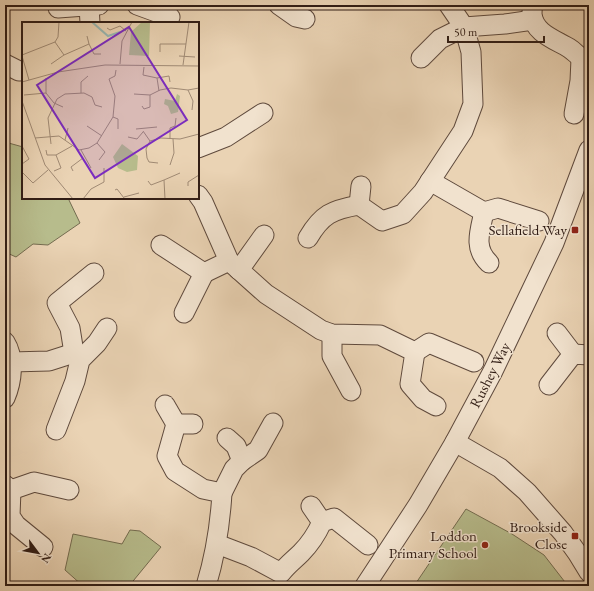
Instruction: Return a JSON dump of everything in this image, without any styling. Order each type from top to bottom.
[{"type":"street","points":[[137,5],[172,15]]},
{"type":"street","points":[[279,5],[296,17],[305,19]]},
{"type":"street","points":[[308,238],[317,223],[337,209],[359,205],[382,221],[403,214],[423,192],[463,131],[473,104],[471,52],[464,27],[449,5]]},
{"type":"street","points":[[58,8],[93,11]]},
{"type":"street","points":[[421,58],[440,38],[464,27],[505,24],[533,12],[538,30],[571,49],[585,60],[574,114]]},
{"type":"street","points":[[199,148],[226,136],[262,113]]},
{"type":"street","name":"Rushey Way","points":[[366,586],[414,512],[455,442],[493,371],[554,243],[589,150]]},
{"type":"street","points":[[430,181],[484,212],[498,208],[539,221]]},
{"type":"street","points":[[359,205],[360,186]]},
{"type":"street","points":[[199,196],[234,265],[266,294],[321,330],[332,334],[380,335],[415,352]]},
{"type":"street","points":[[484,212],[478,240],[484,258],[489,263]]},
{"type":"street","points":[[161,245],[204,273],[234,265],[264,235]]},
{"type":"street","points":[[82,359],[58,303],[94,273]]},
{"type":"street","points":[[184,313],[204,273]]},
{"type":"street","points":[[56,430],[82,359],[97,343],[107,328]]},
{"type":"street","points":[[549,385],[581,354],[557,333]]},
{"type":"street","points":[[332,334],[332,356],[351,391]]},
{"type":"street","points":[[5,342],[8,346],[11,362],[10,377],[5,398]]},
{"type":"street","points":[[436,406],[423,399],[410,384],[415,352],[429,343],[474,362]]},
{"type":"street","points":[[11,362],[82,359]]},
{"type":"street","points":[[165,405],[185,424],[167,456],[175,471],[203,489],[222,493]]},
{"type":"street","points":[[206,586],[221,524],[222,493],[234,469],[242,461],[258,450],[273,423]]},
{"type":"street","points":[[227,438],[236,446],[242,461]]},
{"type":"street","points":[[455,442],[500,468],[527,492],[563,533],[588,569]]},
{"type":"street","points":[[43,547],[16,525],[10,516],[8,488],[34,482],[69,490]]},
{"type":"street","points":[[311,506],[322,522]]},
{"type":"street","points":[[217,544],[251,557],[278,579],[290,562],[301,553],[316,535],[322,522],[334,518],[368,545]]},
{"type":"green space","points":[[5,142],[22,147],[22,199],[68,199],[80,223],[48,245],[33,244],[16,257],[5,252]]},
{"type":"green space","name":"Loddon Primary School","points":[[466,509],[512,534],[544,555],[568,586],[414,586]]},
{"type":"green space","points":[[130,530],[140,531],[161,547],[129,586],[83,586],[65,570],[73,534],[122,544]]},
{"type":"place","name":"Sellafield Way","points":[[575,230]]},
{"type":"place","name":"Brookside Close","points":[[575,536]]},
{"type":"place","name":"Loddon Primary School","points":[[485,545]]}]
